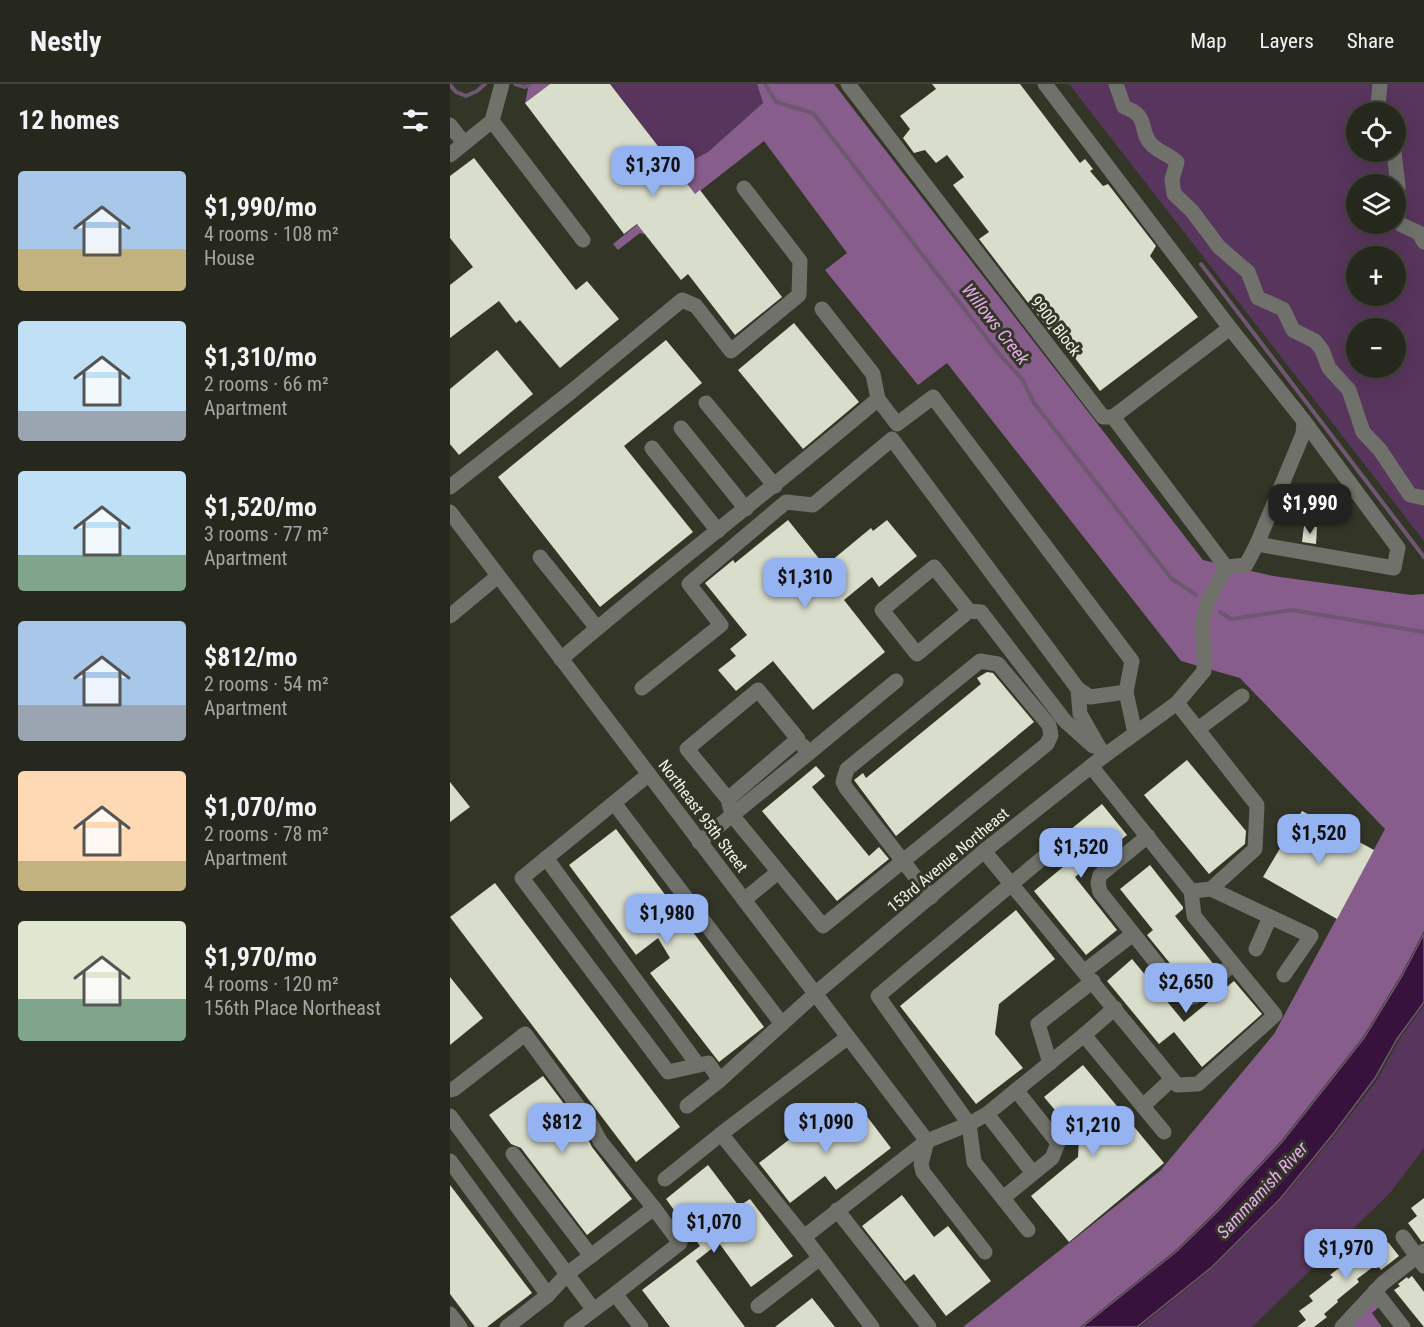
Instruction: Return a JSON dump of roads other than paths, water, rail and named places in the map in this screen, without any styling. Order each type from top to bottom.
[{"type":"street","points":[[450,155],[492,121],[502,84]]},
{"type":"street","name":"9900 Block","points":[[848,84],[1103,417],[1113,417],[1226,567]]},
{"type":"street","points":[[1045,84],[1230,328],[1304,421],[1398,548],[1394,568],[1257,544]]},
{"type":"street","points":[[1116,84],[1124,107],[1134,110],[1144,123],[1147,137],[1152,145],[1169,154],[1177,162],[1172,180],[1174,194],[1192,211],[1220,247],[1248,272],[1258,297],[1283,309],[1293,330],[1315,341],[1322,350],[1329,368],[1349,390],[1363,432],[1380,450],[1410,495],[1424,498]]},
{"type":"street","points":[[1378,102],[1380,84]]},
{"type":"street","points":[[492,121],[582,240]]},
{"type":"street","points":[[450,124],[464,143]]},
{"type":"street","points":[[1395,162],[1398,186],[1395,214],[1400,224],[1419,233],[1424,242]]},
{"type":"street","points":[[450,487],[572,391],[682,300],[696,306],[731,351],[799,296],[800,261],[744,188]]},
{"type":"street","points":[[822,309],[873,374],[878,399],[894,432],[1078,689],[1090,697],[1126,692]]},
{"type":"street","points":[[1113,417],[1230,328]]},
{"type":"street","points":[[642,688],[721,626],[689,584],[786,502],[813,505],[933,397],[1132,661],[1126,692],[1135,733]]},
{"type":"street","points":[[561,659],[775,486],[878,399]]},
{"type":"street","points":[[706,403],[775,486]]},
{"type":"street","points":[[1226,567],[1246,565],[1303,434],[1304,421]]},
{"type":"street","points":[[681,428],[746,509]]},
{"type":"street","points":[[652,448],[718,531]]},
{"type":"street","name":"Northeast 95th Street","points":[[450,514],[927,1141]]},
{"type":"street","points":[[540,556],[597,628]]},
{"type":"street","points":[[969,610],[917,654],[882,610],[934,567],[969,610],[981,612],[1065,721],[1104,756]]},
{"type":"street","name":"153rd Avenue Northeast","points":[[687,1106],[984,851],[1104,756],[1177,703],[1204,670],[1202,625],[1207,603],[1226,567]]},
{"type":"street","points":[[450,616],[498,576]]},
{"type":"street","points":[[809,753],[758,690],[687,749],[728,799],[732,815],[823,926],[903,862],[1047,744],[1051,735],[1049,725],[999,664],[980,661],[847,769],[843,782],[846,788],[903,862],[931,897]]},
{"type":"street","points":[[699,842],[896,681]]},
{"type":"street","points":[[1078,689],[1080,714],[1104,756]]},
{"type":"street","points":[[1198,729],[1242,696]]},
{"type":"street","points":[[1177,703],[1257,805],[1255,849],[1211,889]]},
{"type":"street","points":[[728,799],[798,739]]},
{"type":"street","points":[[1091,766],[1191,891],[1194,916],[1275,1015],[1198,1084],[1175,1082],[1143,1106]]},
{"type":"street","points":[[648,775],[522,878],[669,1072],[708,1063],[720,1080]]},
{"type":"street","points":[[614,803],[782,1023]]},
{"type":"street","points":[[1148,836],[1098,879],[1100,892],[1185,999],[1194,997],[1233,964]]},
{"type":"street","points":[[984,851],[1175,1082]]},
{"type":"street","points":[[1029,1230],[974,1162],[969,1124],[878,996],[1046,856]]},
{"type":"street","points":[[546,858],[698,1065]]},
{"type":"street","points":[[744,900],[778,872]]},
{"type":"street","points":[[1191,891],[1211,889],[1311,936],[1284,975]]},
{"type":"street","points":[[1256,949],[1270,917]]},
{"type":"street","points":[[1050,1063],[1038,1024],[1133,934]]},
{"type":"street","points":[[804,1237],[927,1141],[987,1114],[1115,1008]]},
{"type":"street","points":[[450,1090],[525,1034],[591,1124],[600,1141],[680,1243],[584,1320],[567,1274],[450,1116]]},
{"type":"street","points":[[1084,1035],[1164,1131]]},
{"type":"street","points":[[665,1179],[848,1036]]},
{"type":"street","points":[[1003,1198],[1052,1158],[1058,1143],[1016,1090]]},
{"type":"street","points":[[987,1114],[1034,1173]]},
{"type":"street","points":[[721,1134],[804,1237],[872,1327]]},
{"type":"street","points":[[927,1141],[921,1164],[923,1172],[985,1252]]},
{"type":"street","points":[[513,1154],[591,1256]]},
{"type":"street","points":[[450,1161],[548,1295]]},
{"type":"street","points":[[507,1327],[548,1295],[567,1274],[654,1208]]},
{"type":"street","points":[[837,1210],[929,1327]]},
{"type":"street","points":[[1342,1327],[1375,1291],[1421,1257],[1403,1237]]},
{"type":"street","points":[[758,1306],[820,1258]]},
{"type":"street","points":[[1375,1291],[1403,1327]]},
{"type":"street","points":[[615,1293],[641,1327]]},
{"type":"street","points":[[450,1314],[460,1327]]},
{"type":"water","name":"Sammamish River","points":[[1424,934],[1424,1002],[1397,1039],[1375,1078],[1280,1199],[1212,1267],[1137,1327],[1082,1327],[1177,1251],[1282,1142],[1364,1038],[1402,976]]},
{"type":"waterway","name":"Willows Creek","points":[[450,85],[456,92],[466,96],[485,84]]},
{"type":"waterway","name":"Willows Creek","points":[[515,84],[525,87],[530,84]]},
{"type":"waterway","name":"Willows Creek","points":[[765,84],[776,102],[813,113],[999,354],[1022,379],[1034,403],[1171,578],[1196,595]]},
{"type":"waterway","points":[[1201,264],[1424,557]]},
{"type":"waterway","name":"Willows Creek","points":[[1220,612],[1231,619],[1292,610],[1424,632]]}]
